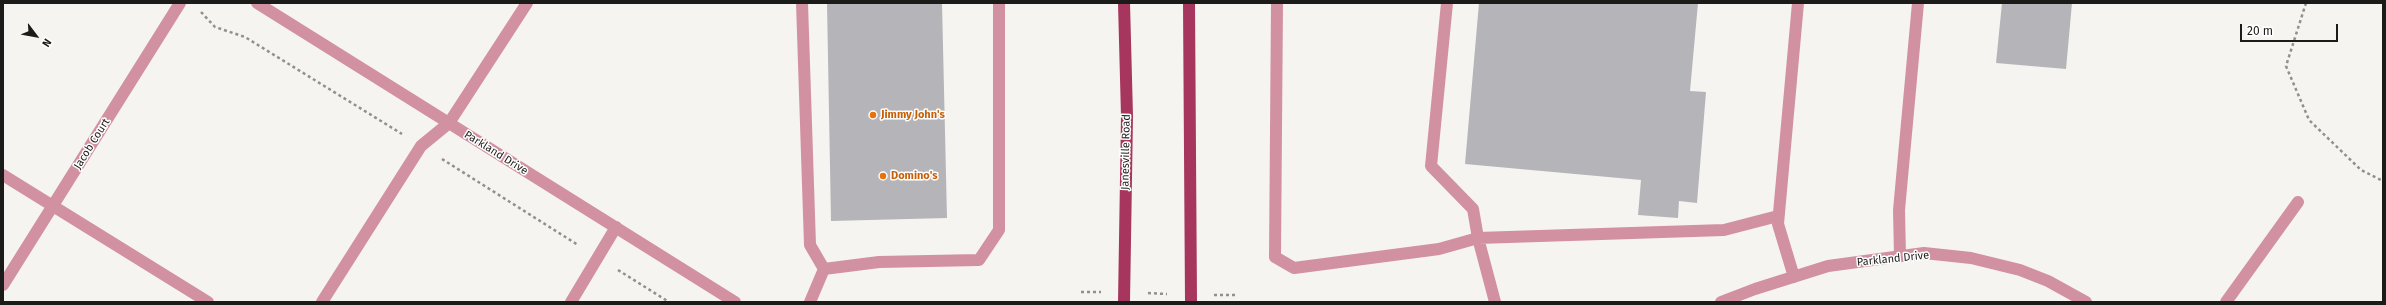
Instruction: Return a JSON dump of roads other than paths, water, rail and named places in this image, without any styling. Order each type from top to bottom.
[{"type":"main road","name":"Janesville Road","points":[[1124,3],[1127,116],[1124,297]]},
{"type":"main road","points":[[1189,3],[1191,298]]},
{"type":"street","name":"Jacob Court","points":[[3,285],[180,3]]},
{"type":"street","name":"Parkland Drive","points":[[257,3],[735,302]]},
{"type":"street","points":[[322,302],[422,146],[449,123],[526,3]]},
{"type":"street","points":[[802,3],[810,245],[824,269]]},
{"type":"street","points":[[824,269],[880,262],[979,260],[999,230],[999,3]]},
{"type":"street","points":[[1277,3],[1275,258],[1294,268],[1439,249],[1478,238],[1724,230],[1778,216]]},
{"type":"street","points":[[1447,3],[1431,166],[1473,209],[1478,238],[1495,302]]},
{"type":"street","points":[[1794,277],[1778,224],[1778,216],[1798,3]]},
{"type":"street","points":[[1900,256],[1899,210],[1918,3]]},
{"type":"street","points":[[3,175],[208,302]]},
{"type":"street","points":[[2226,302],[2298,202]]},
{"type":"street","points":[[571,302],[616,227]]},
{"type":"street","name":"Parkland Drive","points":[[1721,302],[1828,266],[1924,254],[1989,262],[2020,270],[2048,281],[2086,302]]},
{"type":"street","points":[[810,302],[824,269]]},
{"type":"place","name":"Jimmy John's","points":[[873,115]]},
{"type":"place","name":"Domino's","points":[[883,176]]}]
